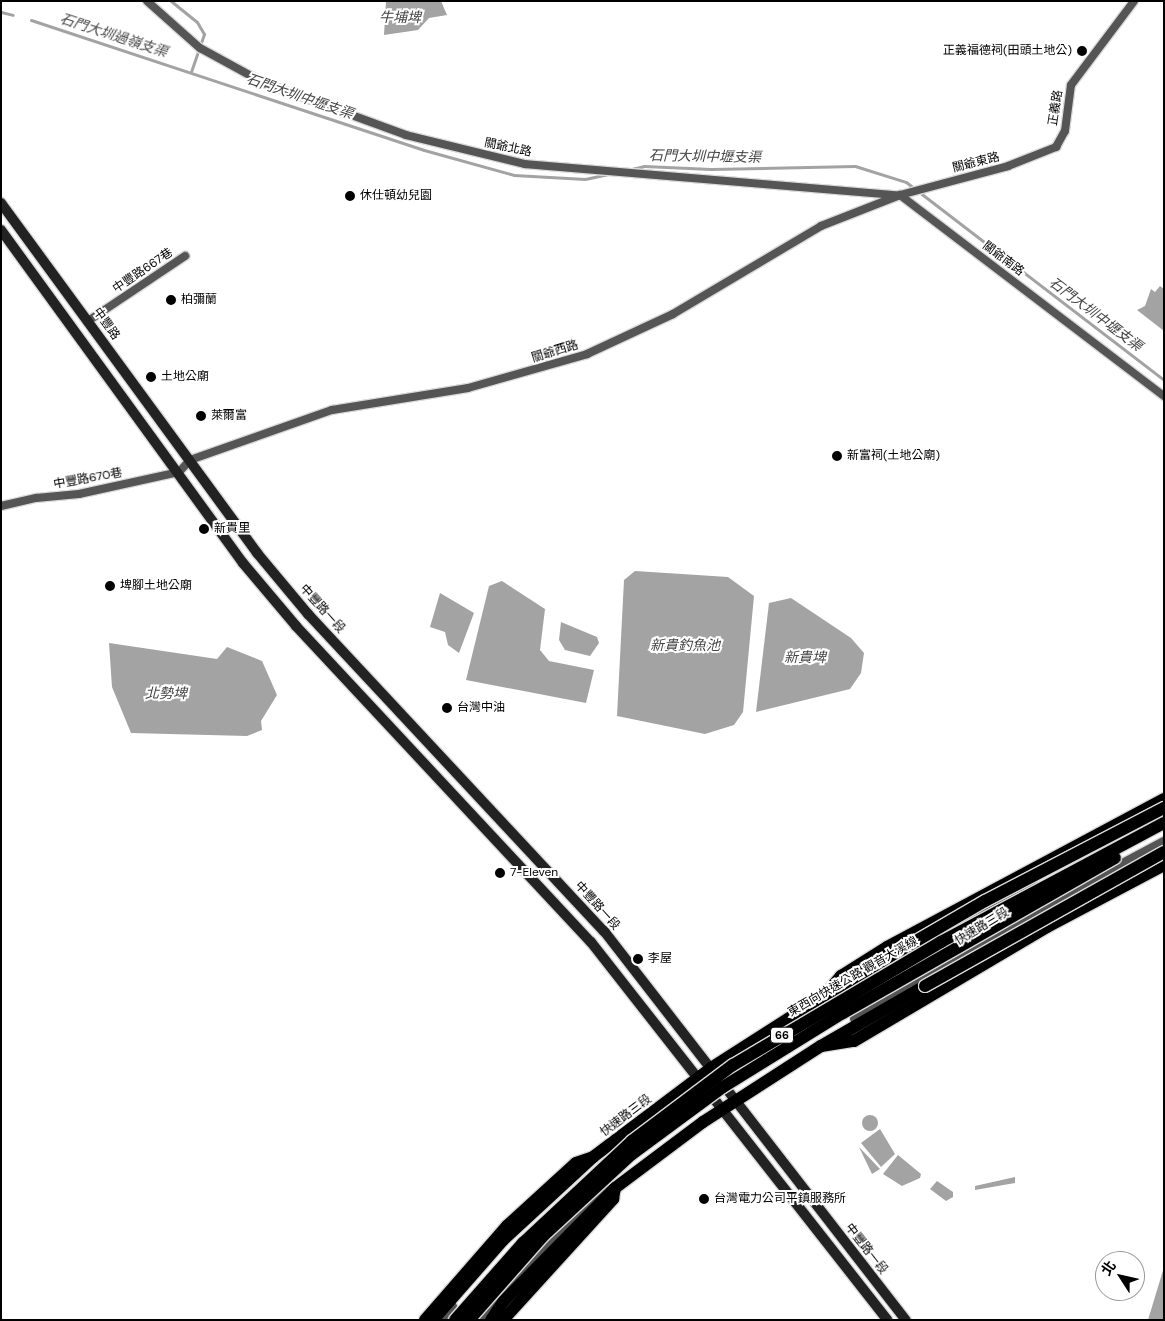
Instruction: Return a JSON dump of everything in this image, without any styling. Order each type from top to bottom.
[{"type":"main road","name":"中豐路","points":[[1,203],[190,460]]},
{"type":"main road","points":[[1,230],[179,472],[243,563],[290,619],[591,942],[887,1320]]},
{"type":"main road","name":"中豐路一段","points":[[190,460],[257,553],[308,614],[604,931],[906,1320]]},
{"type":"main road","points":[[462,804],[474,792]]},
{"type":"main road","name":"快速路三段","points":[[425,1320],[507,1226],[576,1163],[593,1158],[711,1068],[824,995],[841,976],[887,947],[1020,873],[1164,800]]},
{"type":"main road","points":[[824,995],[986,901],[1164,808]]},
{"type":"main road","name":"東西向快速公路 觀音大溪線","points":[[454,1320],[523,1243],[632,1141],[733,1065],[941,942],[1164,823]]},
{"type":"main road","name":"66","points":[[469,1320],[543,1236],[632,1154],[723,1087],[866,999],[1164,832]]},
{"type":"main road","points":[[821,1046],[1164,852]]},
{"type":"main road","name":"快速路三段","points":[[503,1320],[613,1199],[615,1188],[736,1101],[821,1046],[854,1041],[1047,927],[1164,865]]},
{"type":"main road","points":[[433,1320],[503,1240],[593,1158]]},
{"type":"main road","points":[[491,1320],[503,1302],[615,1188]]},
{"type":"street","name":"關爺北路","points":[[147,1],[200,48],[264,83],[406,135],[525,164],[900,195]]},
{"type":"street","name":"正義路","points":[[1056,147],[1065,132],[1071,85],[1097,55],[1134,1]]},
{"type":"street","name":"關爺東路","points":[[900,195],[1008,166],[1056,147]]},
{"type":"street","name":"關爺南路","points":[[900,195],[1164,396]]},
{"type":"street","name":"關爺西路","points":[[190,460],[332,410],[468,388],[587,354],[673,314],[821,226],[900,195]]},
{"type":"street","name":"中豐路667巷","points":[[88,321],[185,256]]},
{"type":"street","points":[[179,472],[190,460]]},
{"type":"street","name":"中豐路670巷","points":[[1,506],[36,498],[79,494],[179,472]]},
{"type":"street","name":"快速路三段","points":[[824,995],[849,989],[1026,886],[1164,816]]},
{"type":"street","name":"快速路三段","points":[[821,1046],[851,1022],[1038,909],[1164,842]]},
{"type":"street","points":[[1020,873],[1047,927]]},
{"type":"street","name":"快速路三段","points":[[442,1320],[512,1238],[585,1172],[593,1158]]},
{"type":"street","name":"快速路三段","points":[[481,1320],[504,1288],[590,1202],[615,1188]]},
{"type":"water","name":"牛埔埤","points":[[386,1],[441,1],[447,15],[429,18],[418,30],[384,35]]},
{"type":"water","points":[[1160,286],[1164,289],[1164,331],[1137,310],[1145,306],[1151,289],[1155,292]]},
{"type":"water","name":"新貴釣魚池","points":[[635,571],[728,577],[754,596],[743,712],[734,725],[705,734],[617,716],[624,580]]},
{"type":"water","points":[[502,581],[545,609],[540,650],[549,661],[594,670],[586,703],[466,680],[489,586]]},
{"type":"water","points":[[440,593],[474,613],[459,653],[448,645],[445,632],[430,627]]},
{"type":"water","name":"新貴埤","points":[[791,598],[851,638],[864,653],[861,673],[850,689],[756,712],[769,603]]},
{"type":"water","points":[[561,622],[597,637],[599,643],[590,656],[565,650],[559,640]]},
{"type":"water","name":"北勢埤","points":[[109,643],[217,659],[227,647],[262,661],[277,695],[261,721],[262,730],[247,736],[131,733],[112,687]]},
{"type":"water","points":[[867,1115],[873,1115],[878,1120],[876,1129],[867,1131],[862,1126],[862,1120]]},
{"type":"water","points":[[880,1129],[895,1154],[881,1167],[861,1143]]},
{"type":"water","points":[[859,1147],[880,1169],[872,1174]]},
{"type":"water","points":[[898,1155],[921,1174],[920,1178],[902,1186],[883,1174]]},
{"type":"water","points":[[1015,1177],[1015,1183],[975,1190],[975,1186]]},
{"type":"water","points":[[937,1181],[953,1192],[953,1197],[946,1201],[930,1189]]},
{"type":"water","points":[[1164,1267],[1164,1320],[1148,1320]]},
{"type":"waterway","name":"石門大圳中壢支渠","points":[[171,1],[197,22],[204,34],[191,71]]},
{"type":"waterway","name":"石門大圳過嶺支渠","points":[[1,12],[13,15]]},
{"type":"waterway","name":"石門大圳中壢支渠","points":[[31,20],[424,150],[514,175],[585,179],[609,174]]},
{"type":"waterway","name":"石門大圳中壢支渠","points":[[627,170],[644,166],[711,169],[855,166],[906,182],[1164,380]]},
{"type":"place","name":"正義福德祠(田頭土地公)","points":[[1082,51]]},
{"type":"place","name":"休仕頓幼兒園","points":[[350,196]]},
{"type":"place","name":"柏彌蘭","points":[[171,300]]},
{"type":"place","name":"土地公廟","points":[[151,377]]},
{"type":"place","name":"萊爾富","points":[[201,416]]},
{"type":"place","name":"新富祠(土地公廟)","points":[[837,456]]},
{"type":"place","name":"新貴里","points":[[204,529]]},
{"type":"place","name":"埤腳土地公廟","points":[[110,586]]},
{"type":"place","name":"台灣中油","points":[[447,708]]},
{"type":"place","name":"7-Eleven","points":[[500,873]]},
{"type":"place","name":"李屋","points":[[638,959]]},
{"type":"place","name":"台灣電力公司平鎮服務所","points":[[704,1199]]}]
